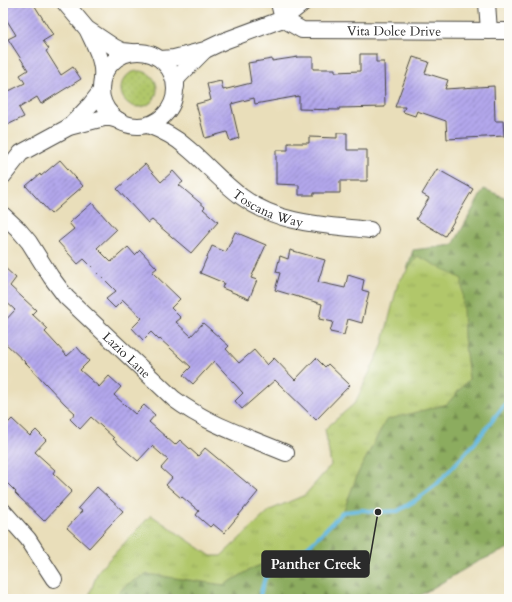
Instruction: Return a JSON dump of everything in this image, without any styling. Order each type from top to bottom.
[{"type":"street","points":[[65,3],[87,29],[102,62],[103,72],[101,85],[103,104],[112,116],[123,124],[130,126],[148,125],[161,119],[173,104],[176,80],[205,50]]},
{"type":"street","points":[[280,3],[283,19]]},
{"type":"street","points":[[161,59],[174,58],[205,50],[224,41],[283,19],[303,3]]},
{"type":"street","points":[[487,3],[489,31]]},
{"type":"street","name":"Vita Dolce Drive","points":[[283,19],[302,30],[509,31]]},
{"type":"street","points":[[87,29],[122,51],[152,54],[161,59],[166,64],[174,78],[176,87]]},
{"type":"street","points":[[69,127],[91,104],[109,65],[119,57],[132,52]]},
{"type":"street","name":"Toscana Way","points":[[173,104],[171,111],[173,120],[185,145]]},
{"type":"street","points":[[3,176],[21,153],[69,127],[104,118],[118,120]]},
{"type":"street","name":"Toscana Way","points":[[148,125],[185,145],[234,191],[262,209],[278,216],[302,222],[370,230]]},
{"type":"street","name":"Lazio Lane","points":[[3,215],[29,242],[51,277],[66,297],[174,399],[188,410],[204,418],[286,453]]},
{"type":"street","points":[[3,511],[28,539],[54,579]]},
{"type":"green space","points":[[143,71],[152,76],[156,82],[156,96],[152,102],[143,107],[135,107],[126,102],[122,96],[121,85],[126,76],[132,72]]},
{"type":"green space","points":[[484,189],[509,199],[509,548],[475,563],[414,599],[113,599],[126,585],[147,574],[224,585],[253,568],[307,547],[343,512],[358,473],[386,419],[447,404],[469,379],[464,337],[418,257],[406,273],[413,250],[453,245]]},
{"type":"green space","points":[[418,256],[462,279],[464,337],[469,379],[447,404],[386,420],[358,473],[343,512],[307,547],[253,568],[224,585],[147,574],[126,585],[113,599],[88,599],[98,571],[151,515],[211,556],[221,556],[270,510],[305,495],[331,465],[325,429],[355,403],[382,346],[398,283]]},
{"type":"building","points":[[3,3],[33,3],[53,35],[43,41],[49,49],[46,51],[61,75],[73,67],[81,79],[41,104],[37,97],[19,108],[24,117],[3,127],[3,94],[25,83],[20,75],[28,70],[8,39],[16,35],[3,14]]},
{"type":"building","points":[[360,54],[376,54],[376,62],[384,62],[385,107],[339,108],[339,110],[299,109],[299,96],[255,104],[254,98],[231,104],[239,138],[230,141],[227,132],[205,138],[196,104],[211,100],[207,84],[221,81],[223,90],[251,83],[248,63],[272,59],[272,61],[298,57],[313,57],[313,69],[335,69],[335,72],[360,71]]},
{"type":"building","points":[[413,57],[429,62],[425,73],[448,80],[445,89],[494,86],[495,121],[503,121],[504,136],[447,139],[446,121],[417,111],[415,116],[403,112],[405,107],[395,107]]},
{"type":"building","points":[[337,133],[347,133],[347,150],[367,150],[367,181],[340,181],[340,193],[314,193],[314,195],[299,195],[299,185],[276,184],[276,150],[288,150],[288,143],[309,143],[309,137],[337,138]]},
{"type":"building","points":[[60,160],[83,186],[51,214],[26,186]]},
{"type":"building","points":[[145,164],[161,182],[173,171],[183,182],[179,185],[205,207],[203,209],[218,222],[191,253],[152,220],[148,223],[117,189]]},
{"type":"building","points":[[437,169],[473,189],[445,236],[416,219],[429,198],[422,194]]},
{"type":"building","points":[[92,203],[116,230],[97,248],[111,262],[128,247],[135,255],[140,250],[157,268],[152,272],[180,299],[171,308],[181,318],[176,322],[191,336],[203,323],[229,346],[226,349],[239,363],[254,350],[267,365],[274,358],[295,380],[316,358],[325,367],[328,364],[350,385],[316,420],[275,380],[242,409],[235,401],[243,393],[214,361],[193,384],[183,375],[191,367],[151,332],[143,340],[132,328],[142,318],[123,300],[115,308],[106,299],[116,291],[84,259],[78,264],[58,242],[74,229],[69,223]]},
{"type":"building","points":[[235,232],[266,245],[251,278],[257,280],[249,299],[222,288],[224,283],[200,273],[212,246],[226,252]]},
{"type":"building","points":[[290,250],[325,260],[318,282],[345,288],[348,275],[364,280],[362,290],[369,292],[362,323],[348,319],[344,335],[330,332],[333,322],[319,319],[322,304],[275,290],[280,273],[276,272],[280,256],[288,259]]},
{"type":"building","points":[[3,266],[16,278],[10,286],[36,310],[32,314],[48,329],[45,332],[67,356],[77,347],[89,361],[80,370],[99,387],[109,376],[121,387],[114,395],[135,414],[144,405],[155,415],[149,422],[175,445],[180,440],[198,456],[205,448],[258,492],[224,533],[213,524],[210,527],[196,515],[199,511],[166,485],[172,478],[161,468],[168,460],[152,446],[138,461],[91,417],[80,429],[70,419],[75,413],[3,341],[3,323],[15,310],[3,299]]},
{"type":"building","points":[[12,419],[30,436],[36,430],[46,440],[35,452],[55,470],[53,473],[72,491],[44,521],[3,479],[3,428]]},
{"type":"building","points":[[97,487],[123,511],[89,548],[67,528],[82,511],[78,508]]},
{"type":"waterway","points":[[259,599],[265,578],[287,555],[307,547],[343,512],[363,510],[378,512],[398,511],[436,485],[474,444],[509,399]]},
{"type":"place","name":"Panther Creek","points":[[378,512]]}]
